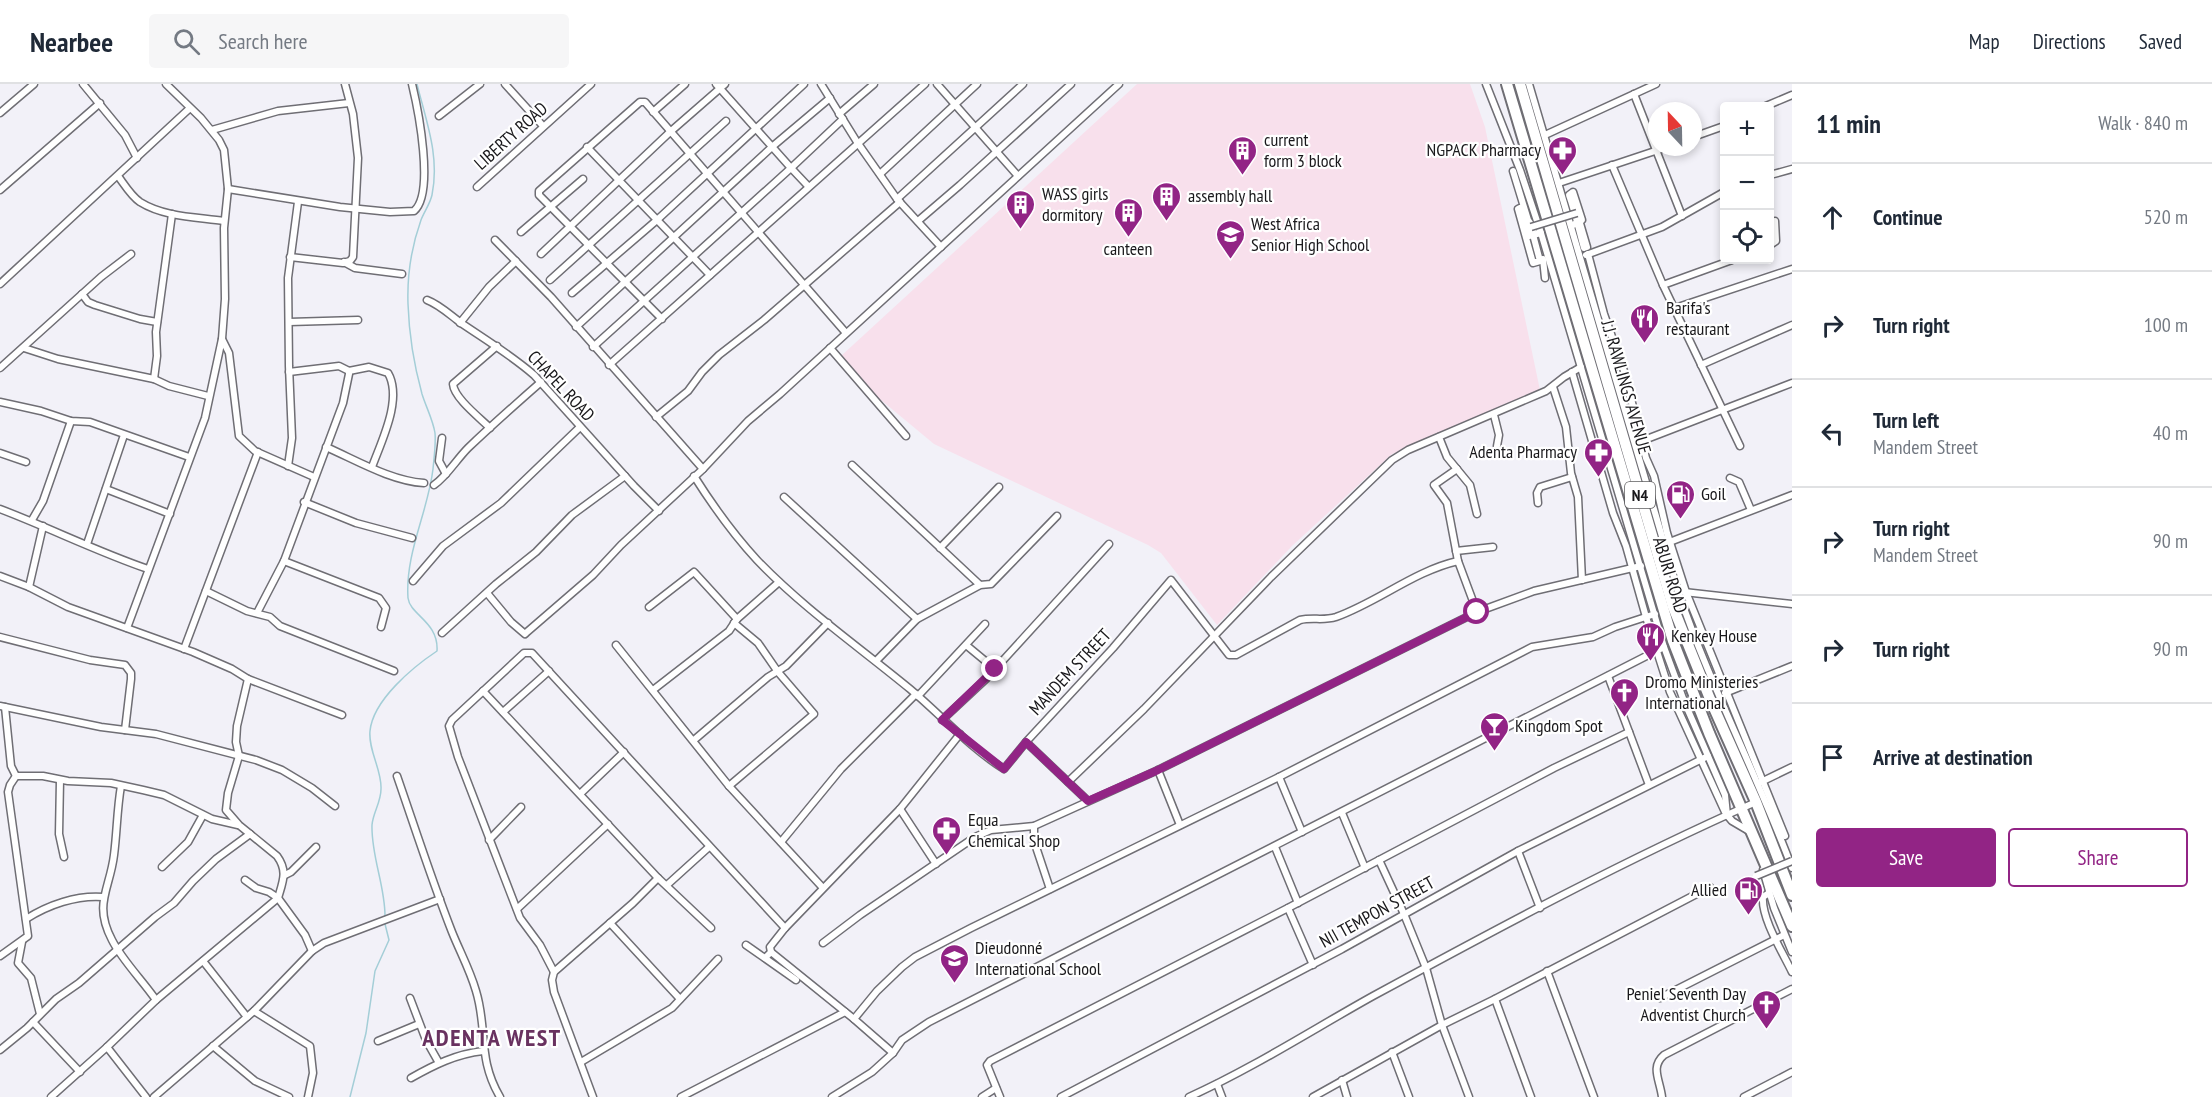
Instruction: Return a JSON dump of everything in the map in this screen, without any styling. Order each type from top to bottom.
[{"type":"highway","name":"ABURI ROAD","points":[[1507,84],[1582,354],[1664,612],[1709,733],[1749,805],[1752,833],[1788,930]]},
{"type":"highway","name":"J.J. RAWLINGS AVENUE","points":[[1520,84],[1547,159],[1624,425],[1672,607],[1749,805],[1779,840],[1792,895]]},
{"type":"highway","points":[[1702,681],[1705,664]]},
{"type":"highway","points":[[1692,719],[1709,733]]},
{"type":"street","points":[[0,113],[34,84]]},
{"type":"street","points":[[83,84],[125,135],[136,158]]},
{"type":"street","points":[[127,628],[205,418],[222,339],[225,299],[224,221],[228,189],[224,150],[212,130],[165,84]]},
{"type":"street","points":[[290,257],[344,262],[350,261],[353,257],[358,158],[355,125],[345,84]]},
{"type":"street","points":[[228,189],[298,202],[356,209],[411,212],[418,207],[425,174],[420,124],[412,84]]},
{"type":"street","points":[[439,116],[480,84]]},
{"type":"street","points":[[505,84],[543,126]]},
{"type":"street","name":"LIBERTY ROAD","points":[[477,187],[591,84]]},
{"type":"street","points":[[653,112],[685,84]]},
{"type":"street","points":[[572,293],[657,220],[804,84]]},
{"type":"street","points":[[593,347],[791,168],[874,84]]},
{"type":"street","points":[[609,365],[857,142],[925,84]]},
{"type":"street","points":[[937,84],[1018,176]]},
{"type":"street","points":[[879,174],[977,84]]},
{"type":"street","points":[[656,417],[688,391],[719,355],[805,285],[1023,84]]},
{"type":"street","points":[[918,221],[1071,84]]},
{"type":"street","points":[[487,593],[511,622],[525,634],[573,594],[703,469],[748,421],[1119,84]]},
{"type":"street","points":[[1486,84],[1520,170],[1544,258],[1545,278]]},
{"type":"street","points":[[1529,84],[1545,135],[1547,159],[1559,183],[1580,258],[1583,284]]},
{"type":"street","points":[[1545,135],[1656,84]]},
{"type":"street","points":[[541,254],[721,85],[808,186]]},
{"type":"street","points":[[823,85],[879,174],[941,247]]},
{"type":"street","points":[[1634,94],[1648,129]]},
{"type":"street","points":[[1774,103],[1792,95]]},
{"type":"street","points":[[576,327],[773,146],[830,98]]},
{"type":"street","points":[[662,319],[539,195],[540,188],[640,102],[645,102],[846,333]]},
{"type":"street","points":[[0,190],[100,103]]},
{"type":"street","points":[[212,130],[278,111],[349,103]]},
{"type":"street","points":[[0,284],[190,108]]},
{"type":"street","points":[[550,280],[726,121]]},
{"type":"street","points":[[1702,134],[1720,128]]},
{"type":"street","points":[[587,147],[710,274]]},
{"type":"street","points":[[1559,183],[1648,154]]},
{"type":"street","points":[[1659,156],[1682,216]]},
{"type":"street","points":[[1612,165],[1663,285],[1740,446]]},
{"type":"street","points":[[1774,174],[1792,169]]},
{"type":"street","points":[[1513,171],[1528,220],[1538,234],[1582,354],[1581,367],[1664,647],[1725,795],[1727,815]]},
{"type":"street","points":[[118,176],[138,201],[172,214],[224,221]]},
{"type":"street","points":[[521,232],[584,179]]},
{"type":"street","points":[[1538,234],[1529,236],[1520,208],[1518,209],[1533,263],[1540,261],[1537,250],[1534,238],[1531,227],[1577,213],[1580,222],[1587,247],[1584,248],[1579,228],[1576,218],[1575,211],[1569,195],[1573,192],[1582,220],[1577,223],[1571,226]]},
{"type":"street","points":[[1580,258],[1682,216],[1720,195]]},
{"type":"street","points":[[288,466],[292,438],[288,278],[298,202]]},
{"type":"street","points":[[154,379],[157,322],[172,214]]},
{"type":"street","points":[[1774,243],[1776,241],[1775,221]]},
{"type":"street","points":[[495,240],[703,469]]},
{"type":"street","points":[[0,367],[101,277],[131,254]]},
{"type":"street","points":[[1588,255],[1656,484],[1666,543],[1760,782],[1779,840],[1792,868]]},
{"type":"street","points":[[460,322],[489,287],[516,261]]},
{"type":"street","points":[[344,262],[355,268],[402,274]]},
{"type":"street","points":[[1663,285],[1721,264]]},
{"type":"street","points":[[1675,308],[1792,269]]},
{"type":"street","points":[[82,294],[88,302],[95,305],[157,322]]},
{"type":"street","name":"CHAPEL ROAD","points":[[427,300],[440,306],[517,360],[541,382],[624,476],[659,510]]},
{"type":"street","points":[[289,322],[358,320]]},
{"type":"street","points":[[1701,365],[1792,325]]},
{"type":"street","points":[[222,339],[229,353],[239,436],[243,442],[258,452],[314,477]]},
{"type":"street","points":[[490,428],[458,396],[453,389],[453,384],[497,346]]},
{"type":"street","points":[[24,348],[58,359],[154,379],[169,386],[208,396]]},
{"type":"street","points":[[830,348],[906,436]]},
{"type":"street","points":[[289,372],[339,366],[349,370],[369,367],[388,373],[392,380],[393,392],[389,418],[372,467]]},
{"type":"street","points":[[1068,782],[1215,637],[1271,577],[1398,455],[1494,415],[1553,387],[1581,367]]},
{"type":"street","points":[[257,613],[284,561],[346,390],[349,370]]},
{"type":"street","points":[[1572,372],[1612,513],[1633,568],[1670,692],[1727,815],[1732,822],[1752,833]]},
{"type":"street","points":[[434,485],[442,480],[463,453],[541,382]]},
{"type":"street","points":[[1634,444],[1792,383]]},
{"type":"street","points":[[1553,387],[1566,427],[1572,477],[1578,498],[1582,580]]},
{"type":"street","points":[[0,402],[41,411],[71,421],[90,422],[189,457]]},
{"type":"street","points":[[1494,415],[1499,435],[1497,446]]},
{"type":"street","points":[[32,520],[43,501],[71,421]]},
{"type":"street","points":[[1624,425],[1634,444],[1666,543],[1678,591],[1705,664],[1760,782]]},
{"type":"street","points":[[413,581],[443,546],[501,503],[580,428]]},
{"type":"street","points":[[87,544],[124,435]]},
{"type":"street","points":[[442,438],[439,460],[446,474]]},
{"type":"street","points":[[1439,438],[1447,457],[1470,485],[1477,514]]},
{"type":"street","points":[[326,447],[412,482],[424,483]]},
{"type":"street","points":[[184,649],[258,452]]},
{"type":"street","points":[[0,453],[26,462]]},
{"type":"street","points":[[852,465],[980,585]]},
{"type":"street","points":[[1457,469],[1434,485],[1447,503],[1458,561],[1477,612]]},
{"type":"street","points":[[442,633],[536,552],[572,515],[624,476]]},
{"type":"street","points":[[694,476],[722,517],[756,559],[779,582],[917,695],[960,734],[900,809],[785,928],[770,947],[771,952],[893,1053]]},
{"type":"street","points":[[1538,503],[1537,493],[1540,487],[1572,477]]},
{"type":"street","points":[[1730,478],[1739,482],[1751,510]]},
{"type":"street","points":[[940,548],[999,487]]},
{"type":"street","points":[[106,489],[170,514]]},
{"type":"street","points":[[1666,543],[1792,495]]},
{"type":"street","points":[[784,497],[918,619]]},
{"type":"street","points":[[304,502],[356,523],[412,538]]},
{"type":"street","points":[[0,509],[32,520],[148,569]]},
{"type":"street","points":[[876,661],[918,619],[980,585],[991,584],[1057,516]]},
{"type":"street","points":[[29,587],[43,526]]},
{"type":"street","points":[[942,720],[995,669],[1109,544]]},
{"type":"street","points":[[1456,552],[1493,547]]},
{"type":"street","points":[[284,561],[379,598],[386,608],[381,627]]},
{"type":"street","points":[[1215,637],[1229,654],[1236,655],[1300,620],[1310,617],[1322,620],[1336,616],[1391,591],[1428,570],[1458,561]]},
{"type":"street","points":[[823,943],[975,837],[992,830],[1034,826],[1158,770],[1477,612],[1534,591],[1641,566]]},
{"type":"street","points":[[649,607],[694,572],[735,621],[758,643],[778,672],[814,714],[729,786]]},
{"type":"street","points":[[0,576],[29,587],[68,607],[184,649],[232,669],[248,679],[342,715]]},
{"type":"street","name":"MANDEM STREET","points":[[960,734],[1004,769],[1171,580],[1215,637]]},
{"type":"street","points":[[653,690],[729,631],[735,621],[779,582]]},
{"type":"street","points":[[206,591],[247,611],[270,617],[280,626],[394,671]]},
{"type":"street","points":[[1678,591],[1792,604]]},
{"type":"street","points":[[854,1019],[877,991],[915,957],[1279,777],[1532,647],[1593,637],[1655,614]]},
{"type":"street","points":[[694,740],[731,707],[795,658],[828,623]]},
{"type":"street","points":[[781,842],[841,769],[985,624]]},
{"type":"street","points":[[0,637],[90,660],[125,665],[131,672],[131,679],[125,730]]},
{"type":"street","points":[[616,645],[729,786],[823,888]]},
{"type":"street","points":[[966,645],[995,669]]},
{"type":"street","points":[[832,1097],[872,1072],[893,1053],[902,1040],[928,1022],[1664,647]]},
{"type":"street","points":[[554,972],[540,945],[520,918],[458,757],[449,726],[452,720],[524,653],[532,653],[785,928]]},
{"type":"street","points":[[1718,695],[1792,666]]},
{"type":"street","points":[[503,712],[549,671]]},
{"type":"street","points":[[1608,676],[1649,785]]},
{"type":"street","points":[[51,1097],[156,1000],[278,898],[285,875],[284,867],[277,856],[239,825],[226,810],[238,756],[237,726],[248,679]]},
{"type":"street","points":[[483,691],[658,878],[711,928]]},
{"type":"street","points":[[16,776],[11,766],[2,707],[165,736],[263,762],[282,770],[335,806]]},
{"type":"street","points":[[1000,1097],[988,1070],[987,1065],[990,1061],[1554,768],[1629,732]]},
{"type":"street","points":[[1026,742],[1088,801]]},
{"type":"street","points":[[580,794],[624,752]]},
{"type":"street","name":"NII TEMPON STREET","points":[[1061,1097],[1312,965],[1518,851],[1708,756]]},
{"type":"street","points":[[1760,782],[1792,767]]},
{"type":"street","points":[[1158,770],[1180,825]]},
{"type":"street","points":[[16,776],[44,776],[60,780],[111,783],[164,795],[204,815],[239,825]]},
{"type":"street","points":[[0,956],[28,936],[8,792],[16,776]]},
{"type":"street","points":[[397,776],[440,899],[476,991],[482,1016],[483,1051],[487,1071],[500,1097]]},
{"type":"street","points":[[1279,777],[1302,832]]},
{"type":"street","points":[[60,780],[59,834],[64,857]]},
{"type":"street","points":[[121,786],[113,864],[103,897],[105,921],[118,950],[156,1000]]},
{"type":"street","points":[[1190,1097],[1540,908],[1650,851],[1749,805]]},
{"type":"street","points":[[489,840],[521,807]]},
{"type":"street","points":[[900,809],[936,864]]},
{"type":"street","points":[[1342,813],[1365,868]]},
{"type":"street","points":[[162,867],[188,842],[204,815]]},
{"type":"street","points":[[518,909],[608,824]]},
{"type":"street","points":[[1034,826],[1034,841],[1050,889]]},
{"type":"street","points":[[1779,840],[1792,833]]},
{"type":"street","points":[[0,1050],[155,916],[174,903],[216,859],[250,834]]},
{"type":"street","points":[[667,885],[709,847]]},
{"type":"street","points":[[1275,847],[1298,903]]},
{"type":"street","points":[[285,875],[316,848]]},
{"type":"street","points":[[1518,851],[1540,908]]},
{"type":"street","points":[[1763,858],[1763,876],[1788,930],[1792,952]]},
{"type":"street","points":[[1379,860],[1426,968],[1442,1025],[1469,1097]]},
{"type":"street","points":[[1756,876],[1792,861]]},
{"type":"street","points":[[593,1097],[554,992],[552,980],[554,972],[658,878]]},
{"type":"street","points":[[245,880],[255,888],[278,898],[305,935],[312,951]]},
{"type":"street","points":[[1313,1097],[1442,1025],[1710,887]]},
{"type":"street","points":[[1769,893],[1763,897],[1762,905],[1792,972]]},
{"type":"street","points":[[26,919],[42,908],[89,896],[103,897]]},
{"type":"street","points":[[154,1097],[254,1011],[312,951],[324,943],[440,899]]},
{"type":"street","points":[[1288,908],[1312,965]]},
{"type":"street","points":[[610,923],[680,999]]},
{"type":"street","points":[[1660,998],[1788,930]]},
{"type":"street","points":[[22,941],[18,963],[31,978],[40,1014]]},
{"type":"street","points":[[746,945],[796,980]]},
{"type":"street","points":[[765,958],[771,952]]},
{"type":"street","points":[[581,1062],[672,1008],[718,959]]},
{"type":"street","points":[[203,962],[247,1017]]},
{"type":"street","points":[[782,970],[787,965]]},
{"type":"street","points":[[1547,971],[1594,1097]]},
{"type":"street","points":[[1662,1097],[1656,1067],[1658,1060],[1792,988]]},
{"type":"street","points":[[410,998],[419,1024],[439,1063]]},
{"type":"street","points":[[1495,999],[1531,1097]]},
{"type":"street","points":[[254,1011],[310,1046],[313,1073],[308,1097]]},
{"type":"street","points":[[681,1097],[845,1012]]},
{"type":"street","points":[[33,1022],[80,1072]]},
{"type":"street","points":[[378,1041],[419,1024]]},
{"type":"street","points":[[213,1046],[255,1081],[289,1097]]},
{"type":"street","points":[[107,1047],[146,1097]]},
{"type":"street","points":[[411,1078],[439,1063],[469,1052],[483,1051]]},
{"type":"street","points":[[1392,1052],[1409,1097]]},
{"type":"street","points":[[1744,1097],[1792,1072]]},
{"type":"street","points":[[1342,1080],[1347,1097]]},
{"type":"street","points":[[1217,1084],[1222,1097]]},
{"type":"street","points":[[982,1097],[996,1088]]},
{"type":"shaded area","name":"West Africa Senior High School","points":[[1137,84],[1470,84],[1485,127],[1541,395],[1392,454],[1292,546],[1217,625],[1161,553],[934,444],[875,395],[841,356]]},
{"type":"waterway","points":[[385,916],[372,837],[372,825],[380,798],[381,782],[371,745],[370,731],[378,708],[386,696],[406,675],[437,651],[434,633],[410,604],[408,598],[410,565],[427,501],[435,442],[434,428],[417,372],[409,315],[408,283],[412,251],[421,220],[431,198],[434,181],[431,139],[417,84]]},
{"type":"waterway","points":[[350,1097],[366,1033],[375,971],[389,940],[385,924]]},
{"type":"place","name":"current form 3 block","points":[[1243,176]]},
{"type":"place","name":"NGPACK Pharmacy","points":[[1562,176]]},
{"type":"place","name":"assembly hall","points":[[1167,222]]},
{"type":"place","name":"WASS girls dormitory","points":[[1021,230]]},
{"type":"place","name":"canteen","points":[[1128,238]]},
{"type":"place","name":"West Africa Senior High School","points":[[1230,260]]},
{"type":"place","name":"Barifa's restaurant","points":[[1645,344]]},
{"type":"place","name":"Adenta Pharmacy","points":[[1598,478]]},
{"type":"place","name":"Goil","points":[[1680,520]]},
{"type":"place","name":"Kenkey House","points":[[1650,662]]},
{"type":"place","name":"Dromo Ministeries International","points":[[1624,718]]},
{"type":"place","name":"Kingdom Spot","points":[[1494,752]]},
{"type":"place","name":"Equa Chemical Shop","points":[[947,856]]},
{"type":"place","name":"Allied","points":[[1748,916]]},
{"type":"place","name":"Dieudonné International School","points":[[954,984]]},
{"type":"place","name":"Peniel Seventh Day Adventist Church","points":[[1767,1030]]},
{"type":"district","name":"ADENTA WEST","points":[[492,1038]]},
{"type":"route","points":[[995,669],[942,720],[1004,769],[1026,742],[1088,801],[1158,770],[1477,612]]}]
